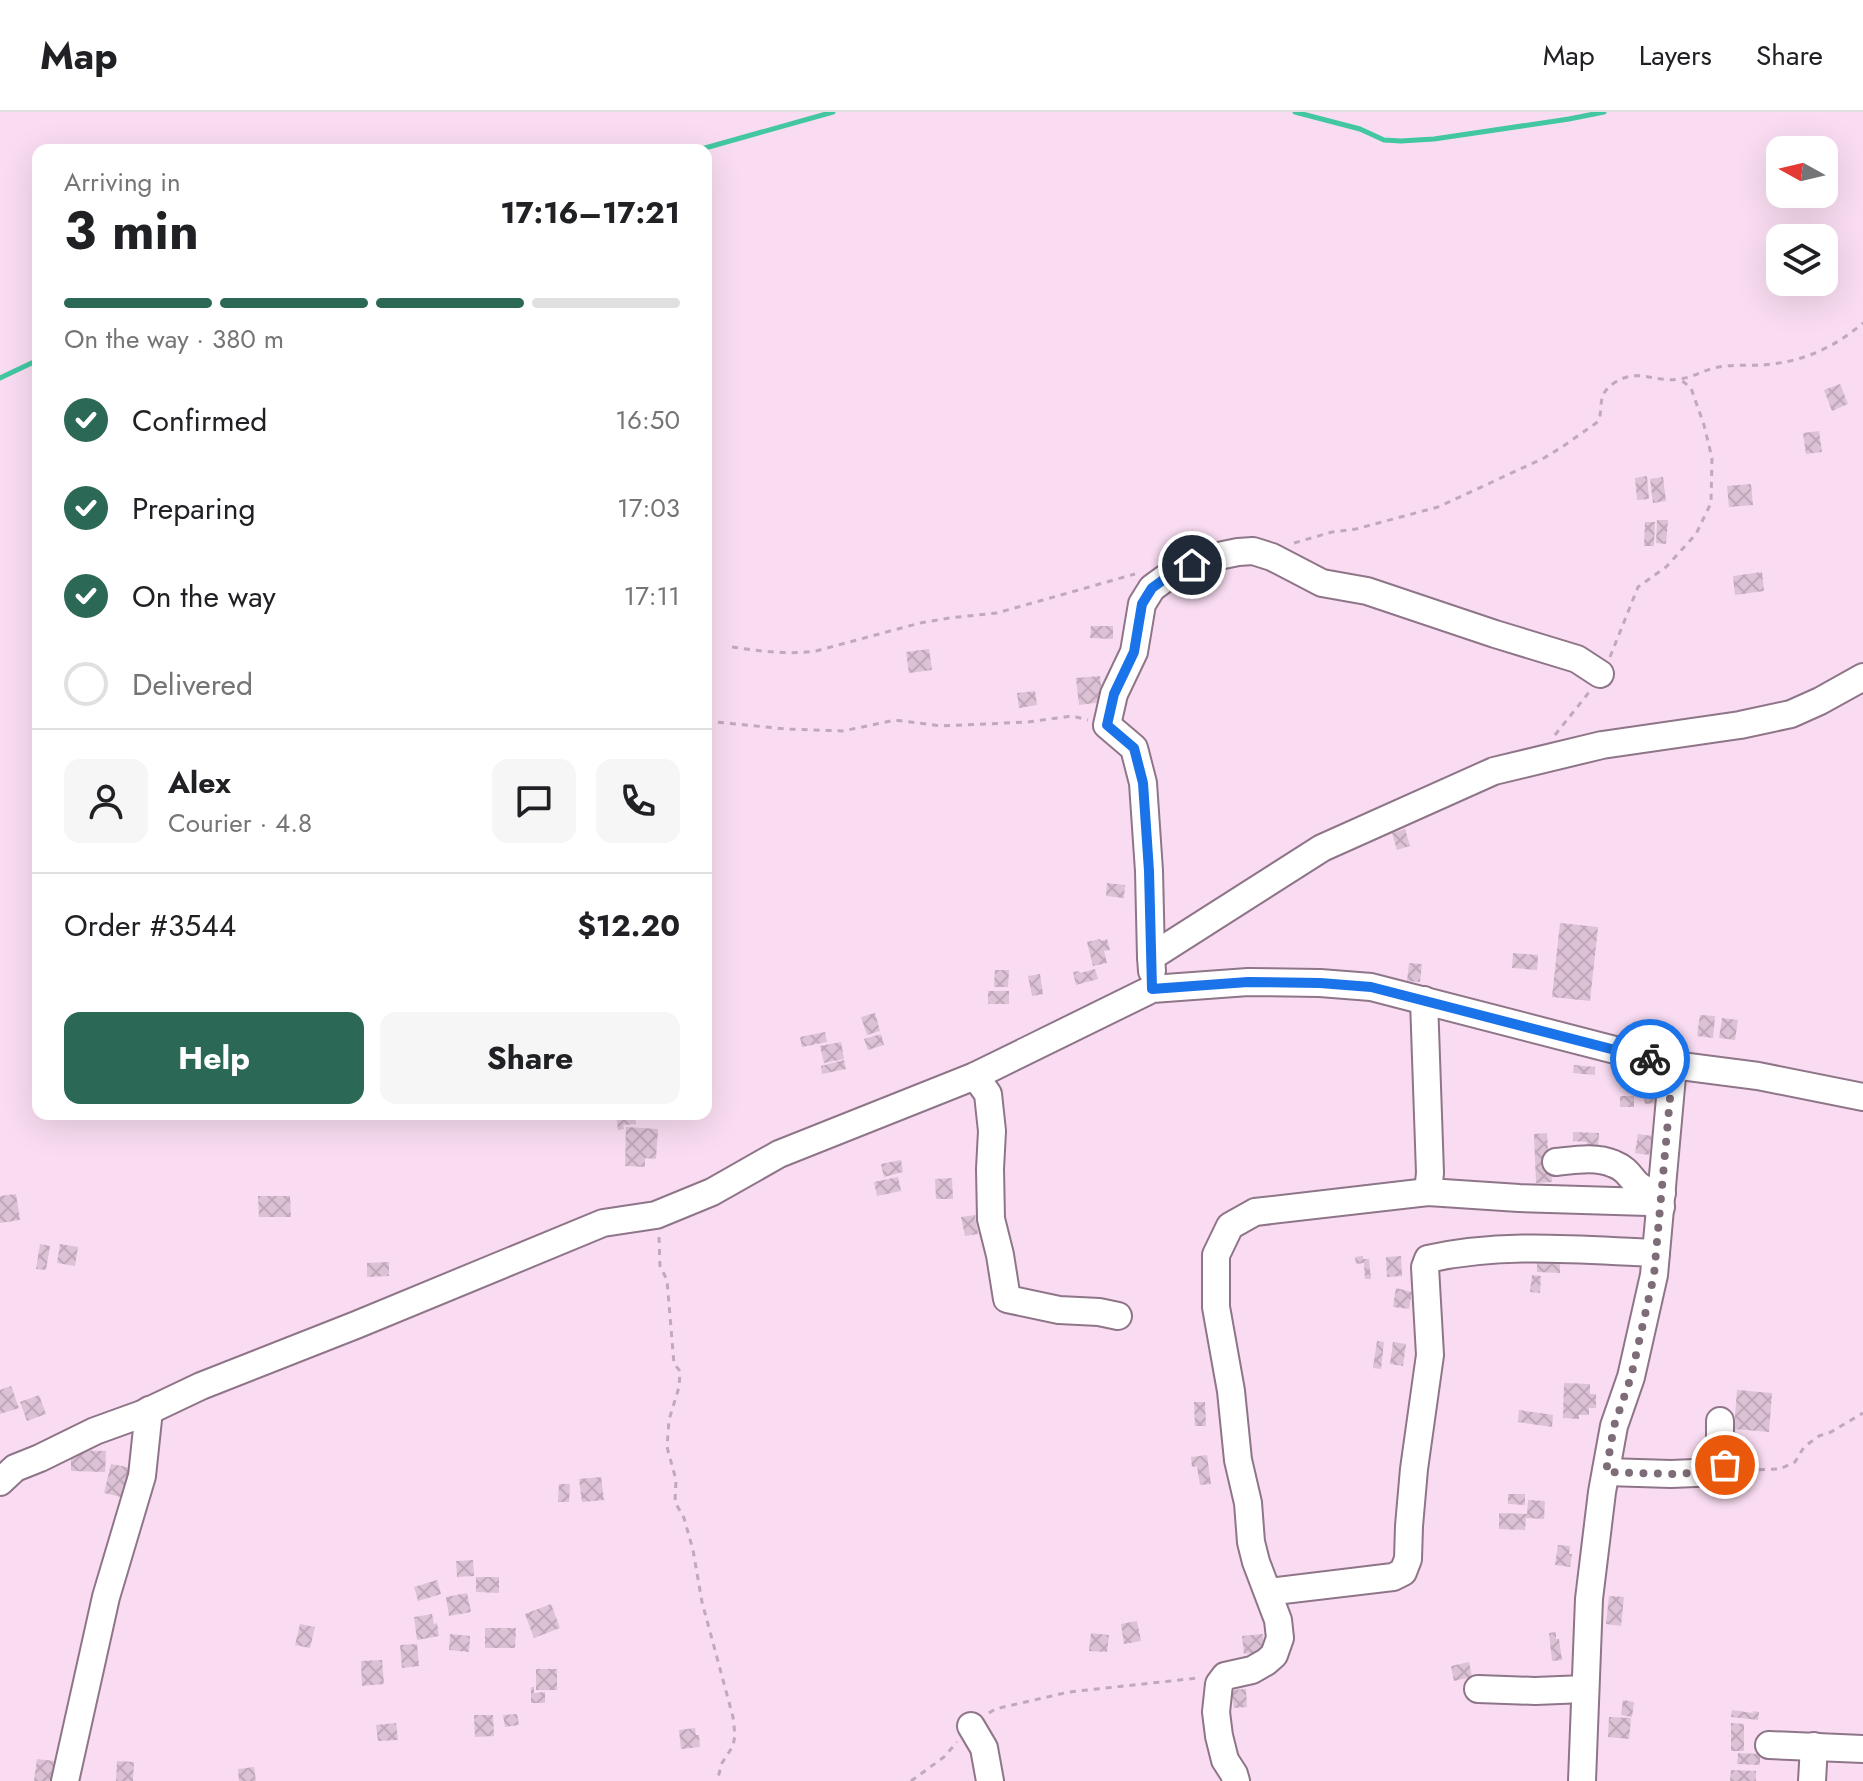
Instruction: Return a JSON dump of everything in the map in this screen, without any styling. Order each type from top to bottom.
[{"type":"street","points":[[1152,989],[1143,783],[1134,748],[1107,725],[1114,694],[1134,652],[1142,604],[1152,588],[1174,572],[1209,558],[1253,551],[1272,557],[1322,583],[1367,591],[1577,659],[1600,674]]},
{"type":"street","points":[[1151,957],[1322,848],[1494,771],[1602,745],[1740,725],[1791,714],[1863,677]]},
{"type":"street","points":[[0,1482],[15,1468],[201,1386],[603,1223],[656,1215],[712,1192],[779,1154],[975,1076],[1152,989],[1248,982],[1371,987],[1673,1065],[1758,1076],[1863,1097]]},
{"type":"street","points":[[1424,1000],[1428,1192]]},
{"type":"street","points":[[1582,1781],[1589,1599],[1614,1426],[1631,1377],[1654,1275],[1673,1065]]},
{"type":"street","points":[[975,1076],[988,1094],[992,1131],[991,1219],[1007,1299],[1059,1310],[1118,1316]]},
{"type":"street","points":[[1556,1162],[1595,1158],[1617,1164],[1638,1187],[1661,1200]]},
{"type":"street","points":[[1236,1781],[1225,1760],[1219,1736],[1216,1712],[1219,1684],[1225,1676],[1252,1670],[1266,1662],[1274,1655],[1280,1638],[1278,1620],[1251,1542],[1248,1503],[1238,1460],[1231,1391],[1216,1307],[1216,1255],[1230,1226],[1255,1212],[1428,1192],[1519,1198],[1661,1200]]},
{"type":"street","points":[[1268,1592],[1393,1577],[1403,1572],[1408,1559],[1414,1469],[1430,1355],[1425,1267],[1428,1259],[1514,1248],[1656,1253]]},
{"type":"street","points":[[65,1781],[106,1597],[142,1476],[149,1410]]},
{"type":"street","points":[[1606,1472],[1671,1474],[1725,1470],[1725,1446],[1720,1436],[1720,1421]]},
{"type":"street","points":[[1478,1689],[1585,1689]]},
{"type":"street","points":[[971,1726],[984,1748],[990,1781]]},
{"type":"street","points":[[1769,1745],[1863,1749]]},
{"type":"street","points":[[1812,1781],[1814,1746]]},
{"type":"path","points":[[1272,557],[1308,538],[1430,510],[1544,458],[1599,421],[1601,397],[1622,378],[1634,374],[1680,379],[1715,368],[1772,364],[1815,355],[1844,339],[1863,323]]},
{"type":"path","points":[[1532,763],[1588,694],[1613,651],[1638,587],[1666,567],[1696,534],[1711,503],[1712,458],[1691,388],[1680,379]]},
{"type":"path","points":[[732,647],[768,652],[816,651],[920,623],[1014,609],[1135,574],[1143,576],[1152,588]]},
{"type":"path","points":[[712,722],[843,731],[895,720],[941,726],[1028,722],[1072,716],[1107,725]]},
{"type":"path","points":[[656,1215],[660,1266],[667,1280],[674,1364],[680,1371],[679,1387],[669,1420],[667,1447],[676,1480],[675,1502],[684,1518],[693,1550],[702,1602],[734,1726],[733,1746],[722,1763],[717,1781]]},
{"type":"path","points":[[1725,1470],[1780,1469],[1795,1462],[1804,1447],[1819,1436],[1863,1413]]},
{"type":"path","points":[[911,1781],[944,1757],[971,1726],[995,1709],[1069,1692],[1225,1676]]},
{"type":"building","points":[[1840,384],[1848,404],[1832,411],[1824,390]]},
{"type":"building","points":[[1819,431],[1822,452],[1806,454],[1803,433]]},
{"type":"building","points":[[1647,476],[1649,499],[1637,500],[1635,478]]},
{"type":"building","points":[[1663,477],[1666,501],[1653,503],[1650,479]]},
{"type":"building","points":[[1751,484],[1753,505],[1729,507],[1727,486]]},
{"type":"building","points":[[1657,520],[1668,520],[1666,544],[1656,543]]},
{"type":"building","points":[[1645,522],[1655,522],[1654,546],[1644,546]]},
{"type":"building","points":[[1762,572],[1764,591],[1735,595],[1733,576]]},
{"type":"building","points":[[1091,626],[1113,626],[1113,639],[1090,638]]},
{"type":"building","points":[[929,649],[932,670],[909,673],[906,652]]},
{"type":"building","points":[[1100,676],[1103,702],[1079,705],[1076,678]]},
{"type":"building","points":[[1035,691],[1037,705],[1019,708],[1017,693]]},
{"type":"building","points":[[1405,829],[1410,846],[1397,850],[1392,833]]},
{"type":"building","points":[[1107,883],[1125,885],[1124,898],[1106,896]]},
{"type":"building","points":[[1560,923],[1598,927],[1590,1001],[1552,997]]},
{"type":"building","points":[[1107,939],[1110,950],[1104,951],[1107,963],[1093,966],[1087,942]]},
{"type":"building","points":[[1513,953],[1538,955],[1537,970],[1512,968]]},
{"type":"building","points":[[1409,963],[1422,964],[1420,982],[1407,981]]},
{"type":"building","points":[[1095,969],[1098,979],[1076,985],[1073,972]]},
{"type":"building","points":[[995,970],[1009,970],[1008,987],[994,987]]},
{"type":"building","points":[[1040,974],[1043,994],[1032,996],[1028,976]]},
{"type":"building","points":[[988,991],[1009,991],[1009,1004],[988,1004]]},
{"type":"building","points":[[875,1013],[880,1031],[867,1035],[861,1017]]},
{"type":"building","points":[[1700,1015],[1715,1016],[1713,1038],[1697,1036]]},
{"type":"building","points":[[1722,1018],[1738,1020],[1735,1040],[1719,1038]]},
{"type":"building","points":[[825,1032],[827,1042],[802,1047],[800,1037]]},
{"type":"building","points":[[881,1034],[884,1045],[868,1050],[864,1039]]},
{"type":"building","points":[[841,1042],[844,1059],[824,1063],[820,1046]]},
{"type":"building","points":[[844,1060],[846,1069],[822,1074],[821,1066]]},
{"type":"building","points":[[1574,1065],[1595,1067],[1595,1075],[1573,1073]]},
{"type":"building","points":[[1655,1083],[1657,1103],[1645,1104],[1642,1084]]},
{"type":"building","points":[[1620,1096],[1634,1096],[1634,1107],[1620,1107]]},
{"type":"building","points":[[617,1120],[636,1120],[636,1124],[623,1125],[624,1129],[618,1130]]},
{"type":"building","points":[[626,1127],[658,1129],[656,1159],[645,1158],[645,1167],[625,1166]]},
{"type":"building","points":[[1573,1132],[1599,1133],[1598,1148],[1587,1148],[1587,1142],[1573,1141]]},
{"type":"building","points":[[1547,1133],[1548,1152],[1545,1152],[1545,1159],[1551,1167],[1552,1182],[1536,1183],[1534,1134]]},
{"type":"building","points":[[1638,1134],[1652,1136],[1649,1155],[1635,1153]]},
{"type":"building","points":[[901,1160],[903,1172],[884,1177],[881,1164]]},
{"type":"building","points":[[898,1177],[901,1191],[877,1196],[874,1182]]},
{"type":"building","points":[[952,1178],[953,1199],[936,1199],[935,1179]]},
{"type":"building","points":[[16,1194],[20,1220],[0,1223],[0,1196]]},
{"type":"building","points":[[258,1196],[290,1196],[291,1217],[259,1217]]},
{"type":"building","points":[[975,1215],[978,1234],[965,1236],[961,1217]]},
{"type":"building","points":[[40,1244],[50,1246],[46,1270],[36,1269]]},
{"type":"building","points":[[60,1244],[78,1247],[75,1266],[57,1263]]},
{"type":"building","points":[[1363,1256],[1363,1259],[1369,1259],[1371,1279],[1365,1279],[1364,1263],[1356,1264],[1355,1257]]},
{"type":"building","points":[[1401,1256],[1402,1276],[1387,1277],[1386,1257]]},
{"type":"building","points":[[1537,1258],[1560,1258],[1560,1273],[1537,1272]]},
{"type":"building","points":[[389,1262],[389,1276],[367,1277],[367,1263]]},
{"type":"building","points":[[1532,1275],[1541,1276],[1540,1293],[1530,1292]]},
{"type":"building","points":[[1396,1288],[1412,1292],[1409,1309],[1393,1307]]},
{"type":"building","points":[[1377,1341],[1384,1342],[1381,1369],[1373,1368]]},
{"type":"building","points":[[1393,1342],[1406,1344],[1403,1366],[1390,1364]]},
{"type":"building","points":[[1564,1383],[1590,1384],[1590,1394],[1596,1394],[1596,1408],[1589,1408],[1589,1415],[1579,1415],[1579,1419],[1563,1418]]},
{"type":"building","points":[[11,1386],[19,1408],[0,1414],[0,1390]]},
{"type":"building","points":[[1737,1390],[1772,1393],[1769,1432],[1734,1429]]},
{"type":"building","points":[[39,1395],[46,1414],[27,1421],[20,1402]]},
{"type":"building","points":[[1194,1402],[1205,1402],[1206,1426],[1195,1426]]},
{"type":"building","points":[[1519,1410],[1553,1415],[1552,1427],[1518,1422]]},
{"type":"building","points":[[71,1450],[106,1451],[105,1472],[71,1471]]},
{"type":"building","points":[[1207,1455],[1211,1484],[1200,1485],[1197,1466],[1192,1467],[1191,1457]]},
{"type":"building","points":[[111,1464],[137,1469],[130,1499],[104,1493]]},
{"type":"building","points":[[601,1477],[604,1500],[582,1502],[579,1479]]},
{"type":"building","points":[[559,1484],[570,1484],[569,1502],[558,1502]]},
{"type":"building","points":[[1508,1494],[1525,1494],[1525,1505],[1508,1504]]},
{"type":"building","points":[[1528,1500],[1545,1501],[1544,1519],[1526,1518],[1525,1530],[1499,1529],[1499,1513],[1527,1514]]},
{"type":"building","points":[[1558,1545],[1570,1546],[1570,1567],[1555,1565]]},
{"type":"building","points":[[473,1560],[474,1576],[457,1577],[456,1561]]},
{"type":"building","points":[[476,1577],[499,1577],[499,1593],[476,1592]]},
{"type":"building","points":[[437,1580],[441,1594],[418,1601],[414,1587]]},
{"type":"building","points":[[467,1593],[471,1612],[449,1616],[446,1597]]},
{"type":"building","points":[[1609,1596],[1624,1597],[1621,1626],[1606,1624]]},
{"type":"building","points":[[551,1604],[560,1628],[534,1638],[525,1614]]},
{"type":"building","points":[[432,1614],[439,1636],[417,1640],[414,1617]]},
{"type":"building","points":[[1137,1621],[1141,1641],[1124,1644],[1121,1624]]},
{"type":"building","points":[[300,1624],[315,1627],[310,1648],[295,1645]]},
{"type":"building","points":[[485,1628],[516,1628],[515,1648],[485,1648]]},
{"type":"building","points":[[1556,1632],[1562,1660],[1552,1661],[1549,1633]]},
{"type":"building","points":[[1091,1633],[1109,1635],[1107,1652],[1089,1651]]},
{"type":"building","points":[[450,1634],[470,1636],[469,1652],[449,1650]]},
{"type":"building","points":[[1263,1634],[1264,1652],[1244,1654],[1242,1636]]},
{"type":"building","points":[[417,1644],[419,1666],[402,1668],[400,1645]]},
{"type":"building","points":[[382,1660],[384,1684],[362,1686],[361,1661]]},
{"type":"building","points":[[1469,1662],[1472,1677],[1454,1681],[1451,1666]]},
{"type":"building","points":[[536,1669],[557,1669],[557,1690],[536,1690]]},
{"type":"building","points":[[531,1687],[534,1687],[534,1693],[545,1692],[545,1703],[531,1703]]},
{"type":"building","points":[[1246,1689],[1247,1707],[1234,1708],[1231,1690]]},
{"type":"building","points":[[1623,1700],[1634,1702],[1632,1717],[1621,1715]]},
{"type":"building","points":[[1732,1710],[1759,1712],[1758,1720],[1731,1717]]},
{"type":"building","points":[[517,1714],[519,1725],[505,1727],[503,1715]]},
{"type":"building","points":[[474,1715],[493,1715],[494,1736],[475,1737]]},
{"type":"building","points":[[1609,1717],[1631,1718],[1629,1739],[1608,1737]]},
{"type":"building","points":[[396,1723],[398,1740],[378,1741],[376,1725]]},
{"type":"building","points":[[1731,1723],[1744,1724],[1744,1751],[1731,1751]]},
{"type":"building","points":[[695,1728],[700,1747],[681,1749],[679,1730]]},
{"type":"building","points":[[1738,1753],[1760,1754],[1760,1765],[1737,1764]]},
{"type":"building","points":[[37,1759],[54,1761],[52,1781],[34,1781]]},
{"type":"building","points":[[117,1761],[134,1762],[133,1781],[116,1781]]},
{"type":"building","points":[[254,1767],[256,1781],[239,1781],[238,1769]]},
{"type":"building","points":[[1731,1770],[1756,1771],[1756,1781],[1730,1781]]},
{"type":"waterway","points":[[712,146],[833,112]]},
{"type":"waterway","points":[[1295,112],[1360,129],[1384,140],[1401,141],[1434,139],[1604,112]]},
{"type":"waterway","points":[[0,378],[32,363]]},
{"type":"way so far","points":[[1650,1059],[1673,1065],[1654,1275],[1631,1377],[1614,1426],[1606,1472],[1720,1472],[1725,1470],[1725,1465]]},
{"type":"route","points":[[1192,565],[1174,572],[1152,588],[1142,604],[1134,652],[1114,694],[1107,725],[1134,748],[1143,783],[1152,989],[1248,982],[1371,987],[1650,1059]]}]
